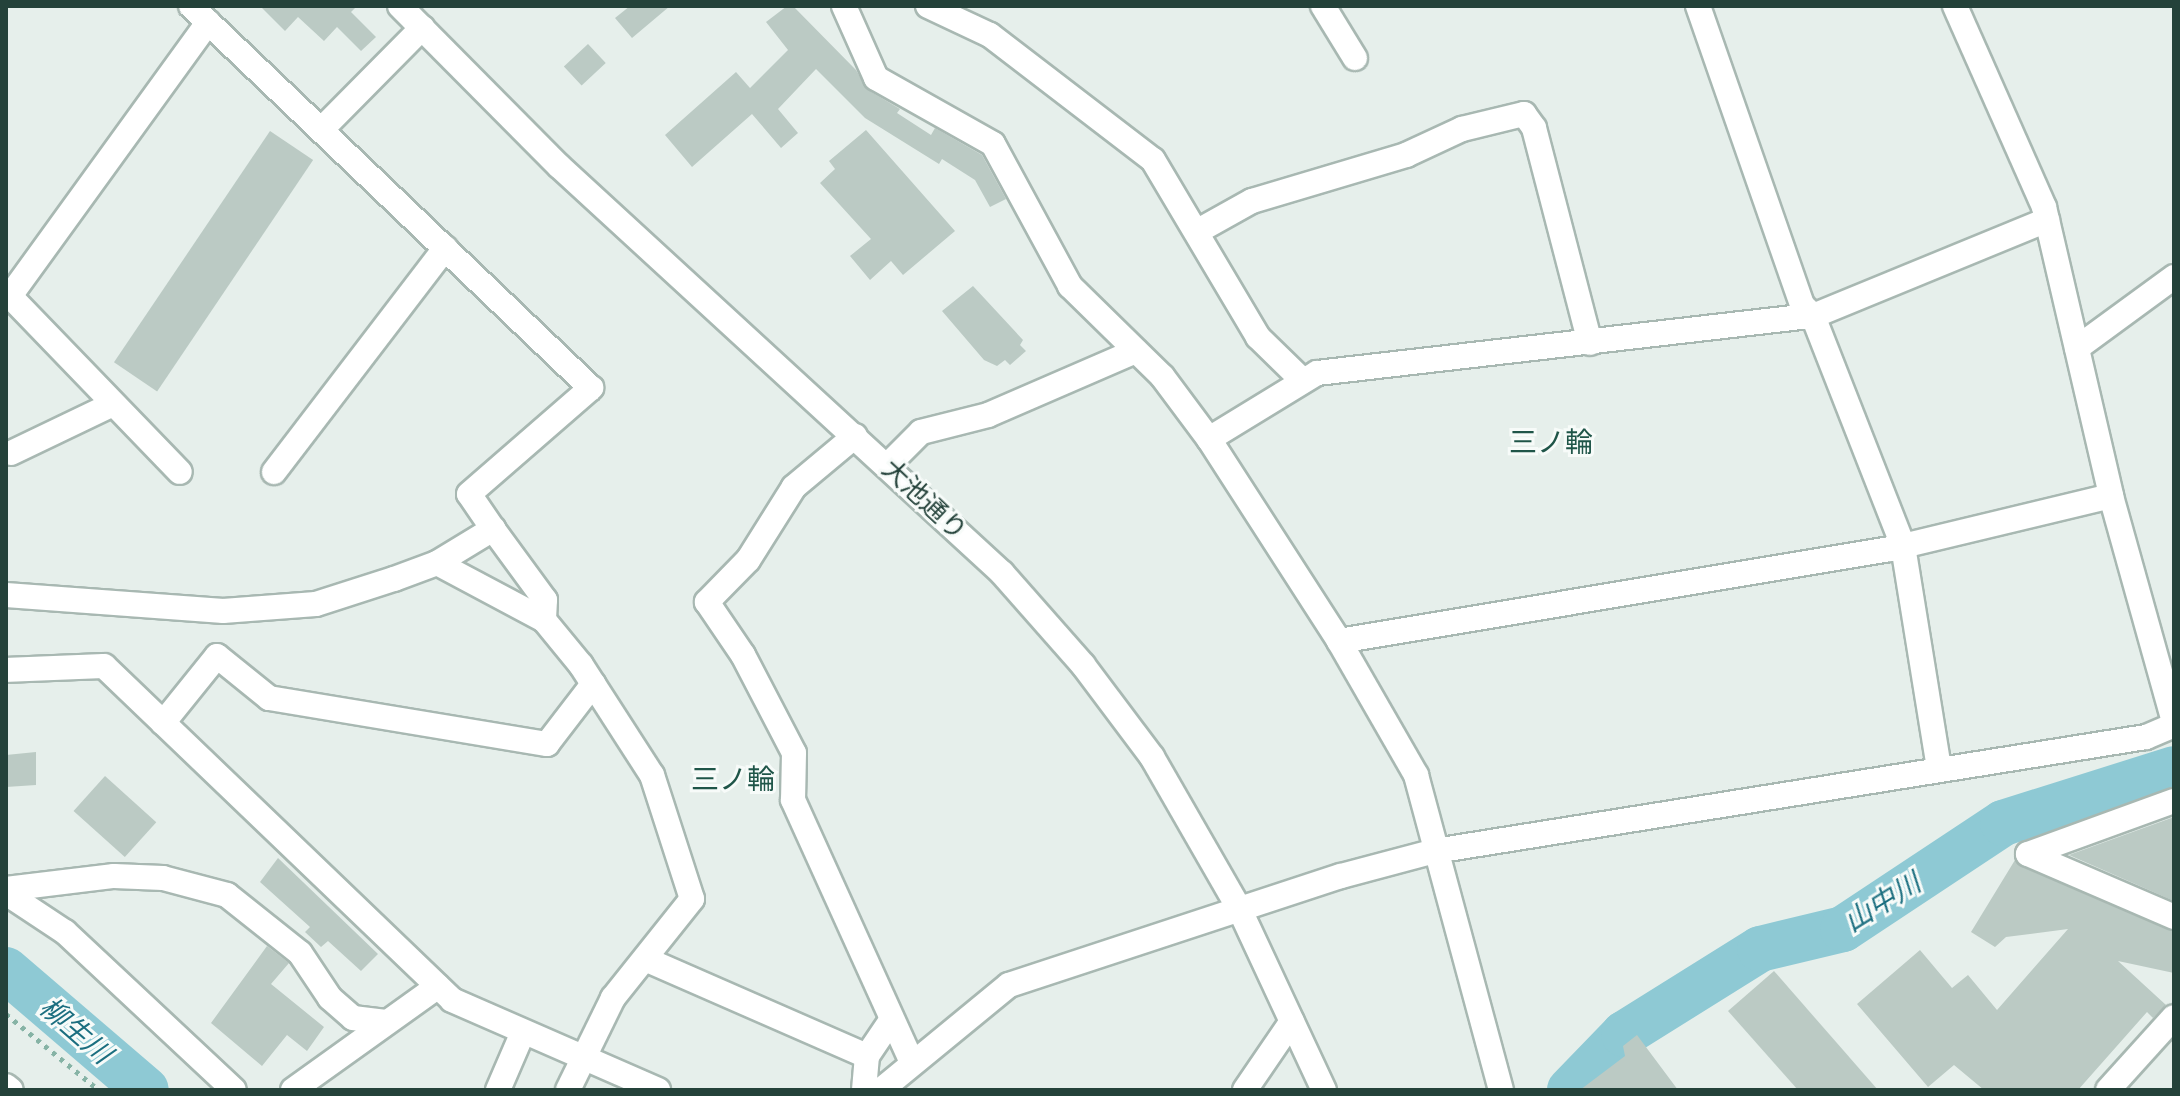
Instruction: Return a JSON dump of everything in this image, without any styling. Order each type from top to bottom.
[{"type":"street","name":"大池通り","points":[[400,6],[559,166],[1002,573],[1083,665],[1152,757],[1239,908],[1324,1090]]},
{"type":"street","points":[[844,6],[876,78],[993,144],[1070,286],[1162,376],[1209,439],[1339,641],[1416,775],[1501,1090]]},
{"type":"street","points":[[928,6],[990,35],[1129,137],[1153,160],[1198,231],[1258,337],[1301,379]]},
{"type":"street","points":[[1323,6],[1355,58]]},
{"type":"street","points":[[1698,6],[1802,305],[1813,316],[1903,546],[1939,768]]},
{"type":"street","points":[[645,959],[867,1056],[880,1089],[1009,985],[1239,908],[1435,851],[2146,737],[2174,724],[2111,496],[2047,220],[1955,6]]},
{"type":"street","points":[[180,472],[111,405],[8,294],[199,14],[591,388],[469,494],[545,600],[544,620]]},
{"type":"street","points":[[321,130],[422,28]]},
{"type":"street","points":[[1198,231],[1252,201],[1406,155],[1462,129],[1524,114],[1534,128],[1590,343]]},
{"type":"street","points":[[1209,439],[1301,379],[1317,373],[1813,316],[2047,220]]},
{"type":"street","points":[[274,472],[445,248]]},
{"type":"street","points":[[2077,348],[2174,277]]},
{"type":"street","points":[[887,466],[921,432],[988,415],[1136,351]]},
{"type":"street","points":[[11,453],[111,405]]},
{"type":"street","points":[[855,436],[794,487],[748,560],[707,602],[743,655],[794,753],[793,800],[890,1022],[912,1062]]},
{"type":"street","points":[[1339,641],[1903,546],[2111,496]]},
{"type":"street","points":[[6,595],[223,611],[316,604],[437,563],[493,529]]},
{"type":"street","points":[[437,563],[544,620],[593,684],[652,775],[692,899],[613,998],[580,1057],[568,1090]]},
{"type":"street","points":[[163,723],[217,656],[269,698],[547,744],[593,684]]},
{"type":"street","points":[[6,670],[104,666],[452,1000],[658,1090]]},
{"type":"street","points":[[2174,801],[2028,854],[2174,917]]},
{"type":"street","points":[[6,891],[114,876],[163,878],[227,895],[300,953],[330,998],[353,1018],[386,1022]]},
{"type":"street","points":[[6,891],[65,932],[234,1090]]},
{"type":"street","points":[[293,1090],[438,986]]},
{"type":"street","points":[[2108,1090],[2174,1017]]},
{"type":"street","points":[[1245,1090],[1292,1021]]},
{"type":"street","points":[[867,1056],[890,1022]]},
{"type":"street","points":[[498,1090],[523,1032]]},
{"type":"street","points":[[6,1086],[11,1090]]},
{"type":"path","points":[[6,1014],[99,1090]]},
{"type":"building","points":[[260,6],[357,6],[351,12],[376,37],[361,51],[337,27],[324,41],[298,17],[285,31]]},
{"type":"building","points":[[630,6],[670,6],[632,38],[615,18]]},
{"type":"building","points":[[787,6],[793,6],[856,70],[868,90],[900,109],[897,113],[931,135],[935,128],[982,155],[1006,199],[990,207],[975,180],[942,159],[939,164],[865,118],[816,69],[778,109],[798,133],[781,148],[752,114],[692,167],[665,135],[736,72],[750,88],[788,50],[766,22]]},
{"type":"building","points":[[588,44],[606,63],[582,86],[564,67]]},
{"type":"building","points":[[866,130],[955,231],[903,275],[891,261],[870,280],[850,256],[871,239],[820,183],[835,169],[829,161]]},
{"type":"building","points":[[270,131],[313,160],[157,391],[114,362]]},
{"type":"building","points":[[973,286],[1023,340],[1020,345],[1026,351],[1010,365],[1005,360],[997,366],[984,360],[942,311]]},
{"type":"building","points":[[36,752],[36,785],[6,787],[6,755]]},
{"type":"building","points":[[105,776],[156,822],[125,857],[74,811]]},
{"type":"building","points":[[2174,817],[2174,901],[2069,855]]},
{"type":"building","points":[[278,858],[378,954],[361,971],[328,941],[321,947],[305,932],[310,927],[260,882]]},
{"type":"building","points":[[2015,860],[2174,932],[2174,973],[2118,961],[2166,1005],[2153,1018],[2147,1012],[2078,1090],[1984,1090],[1954,1065],[1928,1087],[1857,1004],[1920,950],[1952,988],[1968,975],[1997,1010],[2068,929],[2006,937],[1995,947],[1971,932]]},
{"type":"building","points":[[267,946],[289,963],[271,984],[324,1027],[307,1051],[287,1035],[262,1066],[211,1023]]},
{"type":"building","points":[[1774,971],[1878,1090],[1798,1090],[1728,1011]]},
{"type":"building","points":[[1637,1035],[1678,1090],[1580,1090],[1625,1056],[1623,1046]]},
{"type":"waterway","name":"山中川","points":[[1570,1090],[1624,1034],[1760,949],[1843,929],[2003,823],[2174,769]]},
{"type":"waterway","name":"柳生川","points":[[6,970],[146,1090]]},
{"type":"district","name":"三ノ輪","points":[[1551,442]]},
{"type":"district","name":"三ノ輪","points":[[733,779]]}]
